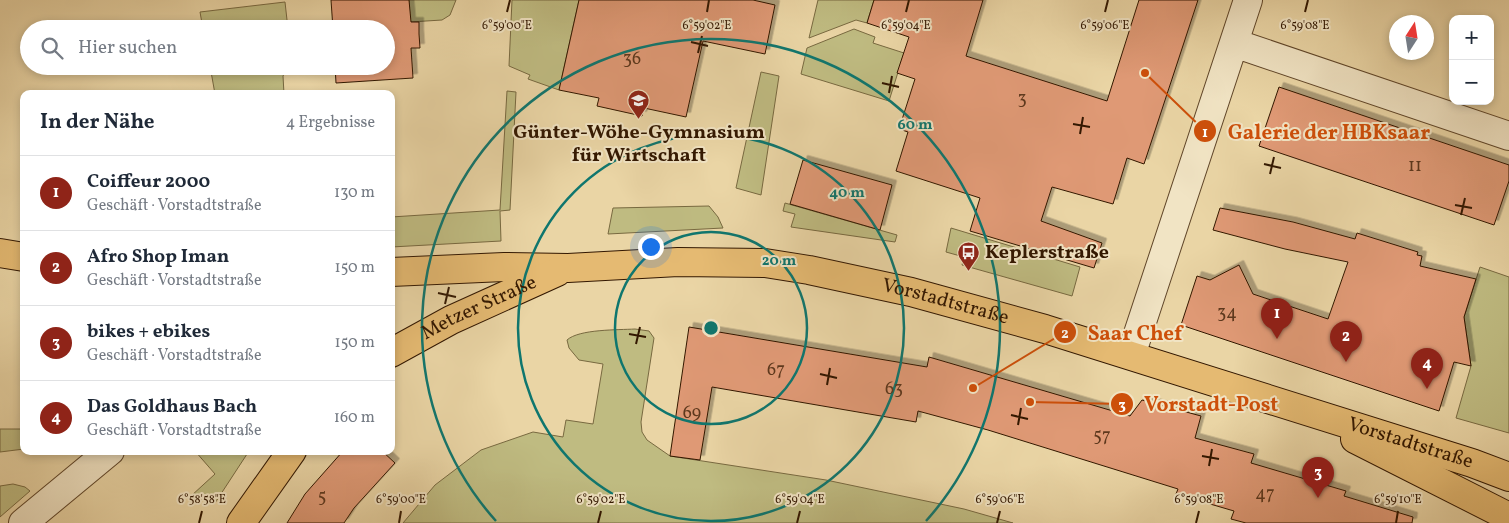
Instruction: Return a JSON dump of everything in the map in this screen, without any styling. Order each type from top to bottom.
[{"type":"main road","points":[[0,253],[20,256]]},
{"type":"main road","name":"Vorstadtstraße","points":[[395,272],[504,267],[568,268],[678,262],[765,263],[809,270],[912,292],[1131,355],[1509,476]]},
{"type":"main road","name":"Metzer Straße","points":[[395,351],[451,320],[568,268]]},
{"type":"main road","name":"Vorstadtstraße","points":[[1310,413],[1370,448],[1509,517]]},
{"type":"main road","points":[[241,523],[289,455]]},
{"type":"street","points":[[1131,355],[1248,0]]},
{"type":"street","points":[[1234,43],[1509,136]]},
{"type":"street","points":[[23,523],[105,455]]},
{"type":"shaded area","points":[[409,0],[456,0],[450,15],[442,20],[410,22]]},
{"type":"shaded area","points":[[512,0],[579,0],[559,90],[528,79],[530,75],[509,66]]},
{"type":"shaded area","points":[[818,0],[874,0],[867,23],[856,20],[809,38]]},
{"type":"shaded area","points":[[285,2],[287,20],[201,20],[200,12]]},
{"type":"shaded area","points":[[854,29],[875,37],[873,43],[904,53],[889,101],[801,74],[807,48]]},
{"type":"shaded area","points":[[761,72],[779,76],[761,195],[736,188]]},
{"type":"shaded area","points":[[212,75],[284,75],[284,90],[214,90]]},
{"type":"shaded area","points":[[507,91],[516,92],[510,210],[500,211],[501,241],[395,247],[395,217],[500,210]]},
{"type":"shaded area","points":[[785,203],[897,235],[895,242],[791,227],[795,214],[783,211]]},
{"type":"shaded area","points":[[709,206],[718,217],[723,228],[608,234],[613,208]]},
{"type":"shaded area","points":[[951,228],[1080,267],[1072,296],[962,265],[964,257],[946,252]]},
{"type":"shaded area","points":[[1480,267],[1509,277],[1509,433],[1456,418],[1471,366],[1464,317]]},
{"type":"shaded area","points":[[635,329],[649,331],[654,338],[641,422],[642,432],[647,440],[670,456],[826,480],[964,509],[1013,523],[403,523],[435,485],[481,450],[533,432],[563,437],[566,420],[593,424],[603,364],[579,360],[569,348],[567,340],[573,336],[589,332]]},
{"type":"shaded area","points":[[0,429],[20,429],[20,450],[0,452]]},
{"type":"shaded area","points":[[198,455],[246,455],[215,503],[191,496],[215,474]]},
{"type":"shaded area","points":[[13,484],[25,487],[30,491],[0,517],[0,486]]},
{"type":"building","points":[[331,0],[409,0],[411,22],[419,22],[420,48],[411,48],[413,78],[336,83],[336,75],[395,75],[395,20],[332,20]]},
{"type":"building","points":[[579,0],[753,0],[775,5],[765,54],[703,41],[686,117],[644,108],[642,116],[597,106],[599,98],[559,90]]},
{"type":"building","points":[[874,0],[983,0],[966,56],[1107,101],[1139,0],[1198,0],[1144,164],[1127,158],[1113,204],[1052,187],[1041,221],[1102,243],[1094,268],[970,231],[980,198],[896,171],[908,132],[899,129],[915,79],[897,73],[909,37],[867,23]]},
{"type":"building","points":[[1279,87],[1509,165],[1509,181],[1494,225],[1259,146]]},
{"type":"building","points":[[803,160],[892,185],[880,230],[790,204]]},
{"type":"building","points":[[1220,208],[1293,222],[1355,239],[1357,233],[1418,252],[1417,255],[1422,256],[1420,266],[1476,279],[1464,317],[1471,366],[1454,362],[1439,411],[1181,325],[1197,276],[1210,280],[1239,265],[1253,294],[1328,319],[1348,262],[1285,249],[1213,230]]},
{"type":"building","points":[[689,327],[927,367],[929,357],[1130,416],[1142,400],[1201,416],[1195,438],[1254,454],[1251,463],[1346,491],[1344,496],[1413,517],[1412,523],[1246,523],[1231,519],[1234,511],[1176,494],[1178,489],[988,430],[918,411],[916,422],[712,387],[700,460],[670,456]]},
{"type":"building","points":[[339,455],[386,455],[395,463],[354,508],[344,523],[287,523],[305,494]]},
{"type":"place","name":"Galerie der HBKsaar","points":[[1145,73]]},
{"type":"place","name":"Günter-Wöhe-Gymnasium für Wirtschaft","points":[[639,120]]},
{"type":"place","name":"Keplerstraße","points":[[969,272]]},
{"type":"place","name":"Coiffeur 2000","points":[[1277,339]]},
{"type":"place","name":"Afro Shop Iman","points":[[1346,362]]},
{"type":"place","name":"Saar Chef","points":[[973,388]]},
{"type":"place","name":"Das Goldhaus Bach","points":[[1427,389]]},
{"type":"place","name":"Vorstadt-Post","points":[[1030,402]]},
{"type":"place","name":"bikes + ebikes","points":[[1318,498]]}]
